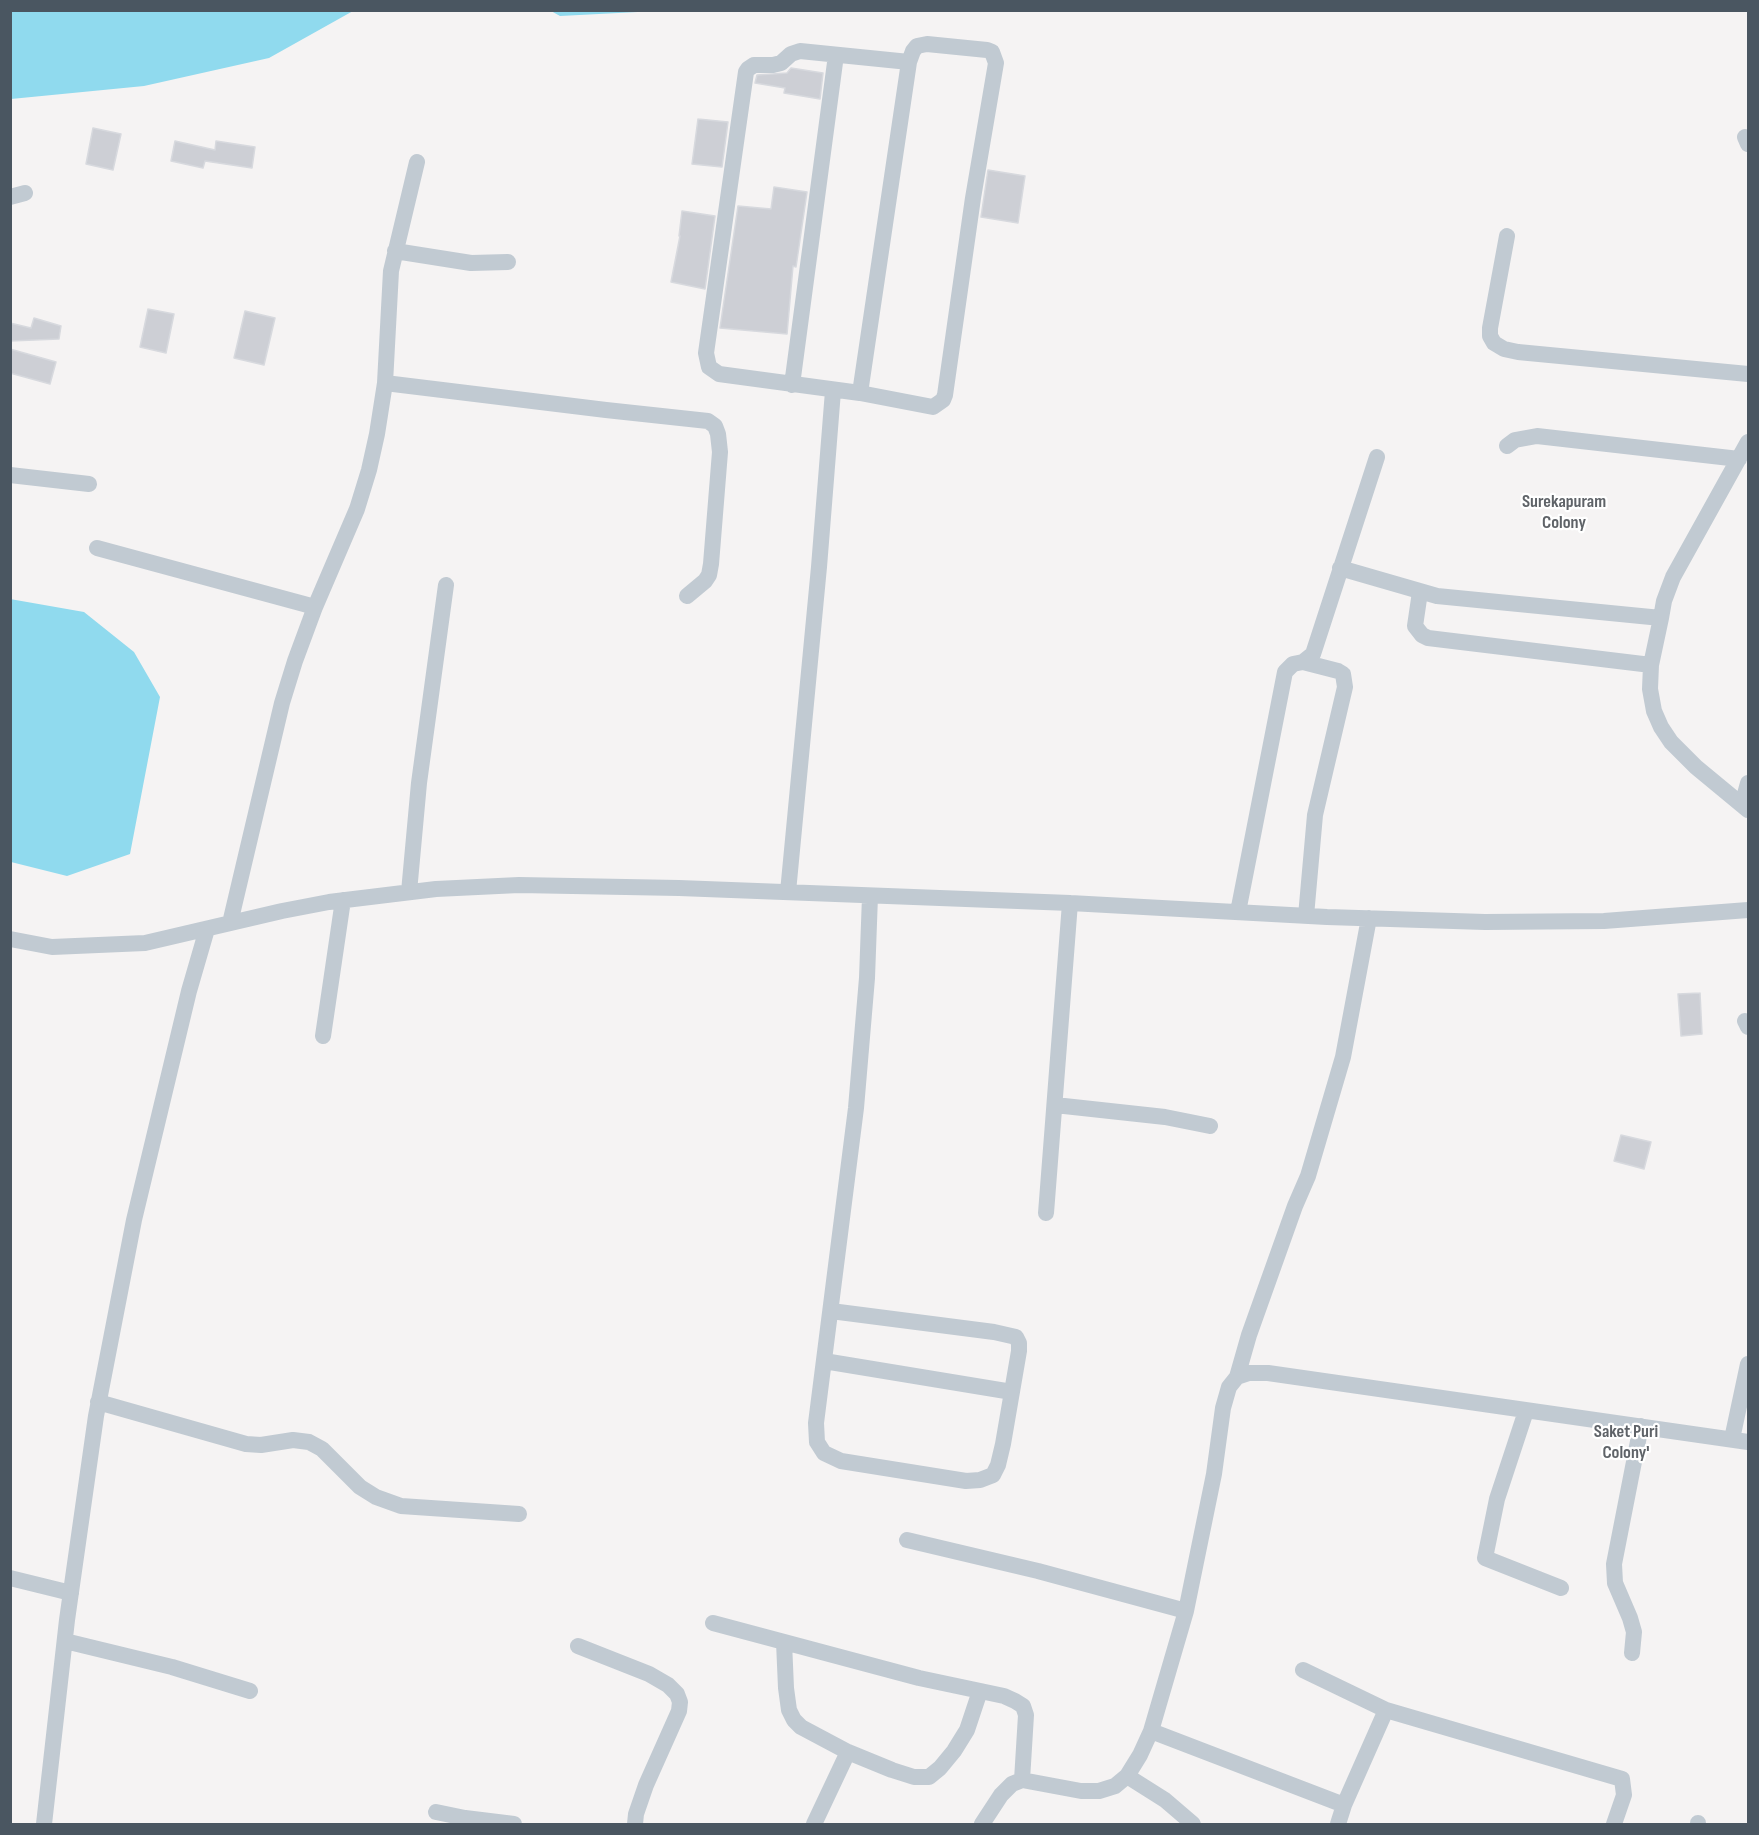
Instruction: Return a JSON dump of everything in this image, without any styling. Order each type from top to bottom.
[{"type":"street","points":[[860,393],[909,62],[913,51],[917,46],[927,44],[987,50],[995,57],[996,71],[973,198],[943,400],[938,405],[926,408],[860,393],[719,374],[709,367],[706,353],[746,72],[754,65],[782,63],[791,54],[800,51],[909,62]]},
{"type":"street","points":[[792,385],[836,55]]},
{"type":"street","points":[[230,923],[282,702],[315,607],[357,509],[373,452],[385,383],[388,306],[395,251],[417,162]]},
{"type":"street","points":[[1507,236],[1490,328],[1490,336],[1494,343],[1504,349],[1749,374]]},
{"type":"street","points":[[395,251],[471,263],[508,262]]},
{"type":"street","points":[[385,383],[606,410],[698,418],[708,421],[715,426],[720,452],[710,575],[687,596]]},
{"type":"street","points":[[788,892],[819,567],[833,391]]},
{"type":"street","points":[[1507,446],[1515,440],[1537,436],[1738,459]]},
{"type":"street","points":[[1745,808],[1696,767],[1666,735],[1654,711],[1650,689],[1651,665],[1660,618],[1673,577],[1749,442]]},
{"type":"street","points":[[1303,662],[1312,654],[1377,458]]},
{"type":"street","points":[[10,475],[89,484]]},
{"type":"street","points":[[97,548],[315,607]]},
{"type":"street","points":[[1340,568],[1437,596],[1660,618]]},
{"type":"street","points":[[409,892],[419,783],[446,585]]},
{"type":"street","points":[[1420,592],[1415,626],[1422,635],[1428,638],[1651,665]]},
{"type":"street","points":[[1238,912],[1285,672],[1293,664],[1303,662],[1338,671],[1343,674],[1345,687],[1315,815],[1306,916]]},
{"type":"street","points":[[1745,808],[1749,783]]},
{"type":"street","points":[[10,939],[52,947],[145,943],[282,910],[343,900],[436,889],[519,885],[788,892],[1485,922],[1604,921],[1749,910]]},
{"type":"street","points":[[831,1311],[994,1332],[1016,1337],[1019,1351],[998,1465],[993,1474],[980,1480],[966,1481],[841,1461],[824,1453],[817,1442],[816,1423],[856,1108],[867,978],[870,896]]},
{"type":"street","points":[[323,1036],[343,900]]},
{"type":"street","points":[[1046,1213],[1070,903]]},
{"type":"street","points":[[982,1824],[1001,1795],[1012,1784],[1022,1780],[1081,1791],[1099,1791],[1115,1786],[1127,1776],[1151,1731],[1186,1611],[1214,1474],[1223,1408],[1229,1388],[1237,1377],[1249,1335],[1308,1176],[1343,1057],[1369,918]]},
{"type":"street","points":[[44,1824],[64,1641],[98,1402],[134,1220],[194,971],[207,929]]},
{"type":"street","points":[[1054,1105],[1165,1117],[1210,1126]]},
{"type":"street","points":[[824,1361],[1012,1392]]},
{"type":"street","points":[[1237,1377],[1249,1373],[1268,1373],[1741,1440],[1749,1364]]},
{"type":"street","points":[[98,1402],[246,1444],[268,1444],[293,1440],[309,1442],[322,1449],[360,1487],[376,1497],[401,1506],[519,1514]]},
{"type":"street","points":[[1526,1411],[1497,1499],[1485,1558],[1561,1588]]},
{"type":"street","points":[[1632,1653],[1634,1632],[1615,1582],[1614,1564],[1641,1426]]},
{"type":"street","points":[[907,1540],[1038,1571],[1186,1611]]},
{"type":"street","points":[[10,1578],[71,1593]]},
{"type":"street","points":[[713,1623],[919,1678],[1004,1696],[1023,1706],[1026,1715],[1022,1780]]},
{"type":"street","points":[[64,1641],[172,1667],[250,1691]]},
{"type":"street","points":[[784,1642],[786,1688],[789,1710],[794,1720],[848,1752],[914,1777],[929,1777],[940,1768],[967,1730],[980,1691]]},
{"type":"street","points":[[578,1646],[649,1674],[668,1685],[680,1702],[679,1711],[646,1785],[635,1824]]},
{"type":"street","points":[[1303,1670],[1386,1710],[1622,1779],[1624,1795],[1614,1824]]},
{"type":"street","points":[[1338,1824],[1344,1805],[1386,1710]]},
{"type":"street","points":[[1151,1731],[1344,1805]]},
{"type":"street","points":[[814,1824],[848,1752]]},
{"type":"street","points":[[1127,1776],[1165,1800],[1193,1824]]},
{"type":"street","points":[[436,1812],[514,1824]]},
{"type":"water","points":[[11,10],[353,11],[269,58],[144,86],[11,99]]},
{"type":"water","points":[[551,11],[657,11],[560,16]]},
{"type":"water","points":[[10,599],[84,612],[134,652],[160,697],[130,854],[67,876],[11,862]]},
{"type":"building","points":[[791,68],[823,73],[820,99],[784,93],[785,88],[755,83],[757,75],[787,73]]},
{"type":"building","points":[[698,119],[728,122],[722,167],[692,164]]},
{"type":"building","points":[[93,128],[121,134],[113,170],[86,164]]},
{"type":"building","points":[[175,141],[215,150],[216,141],[255,147],[252,168],[205,161],[203,168],[171,161]]},
{"type":"building","points":[[988,170],[1025,176],[1018,223],[981,217]]},
{"type":"building","points":[[774,187],[807,192],[796,267],[793,266],[787,334],[720,328],[738,206],[771,209]]},
{"type":"building","points":[[682,211],[715,216],[705,289],[671,282],[680,236]]},
{"type":"building","points":[[148,309],[174,314],[166,353],[140,347]]},
{"type":"building","points":[[245,311],[275,318],[264,365],[234,358]]},
{"type":"building","points":[[34,318],[61,326],[59,339],[10,341],[10,323],[31,328]]},
{"type":"building","points":[[10,349],[56,362],[50,384],[10,373]]},
{"type":"building","points":[[1700,993],[1702,1034],[1681,1036],[1678,994]]},
{"type":"building","points":[[1621,1135],[1651,1142],[1644,1169],[1614,1161]]},
{"type":"district","name":"Surekapuram Colony","points":[[1564,512]]},
{"type":"district","name":"Saket Puri Colony'","points":[[1626,1442]]}]
